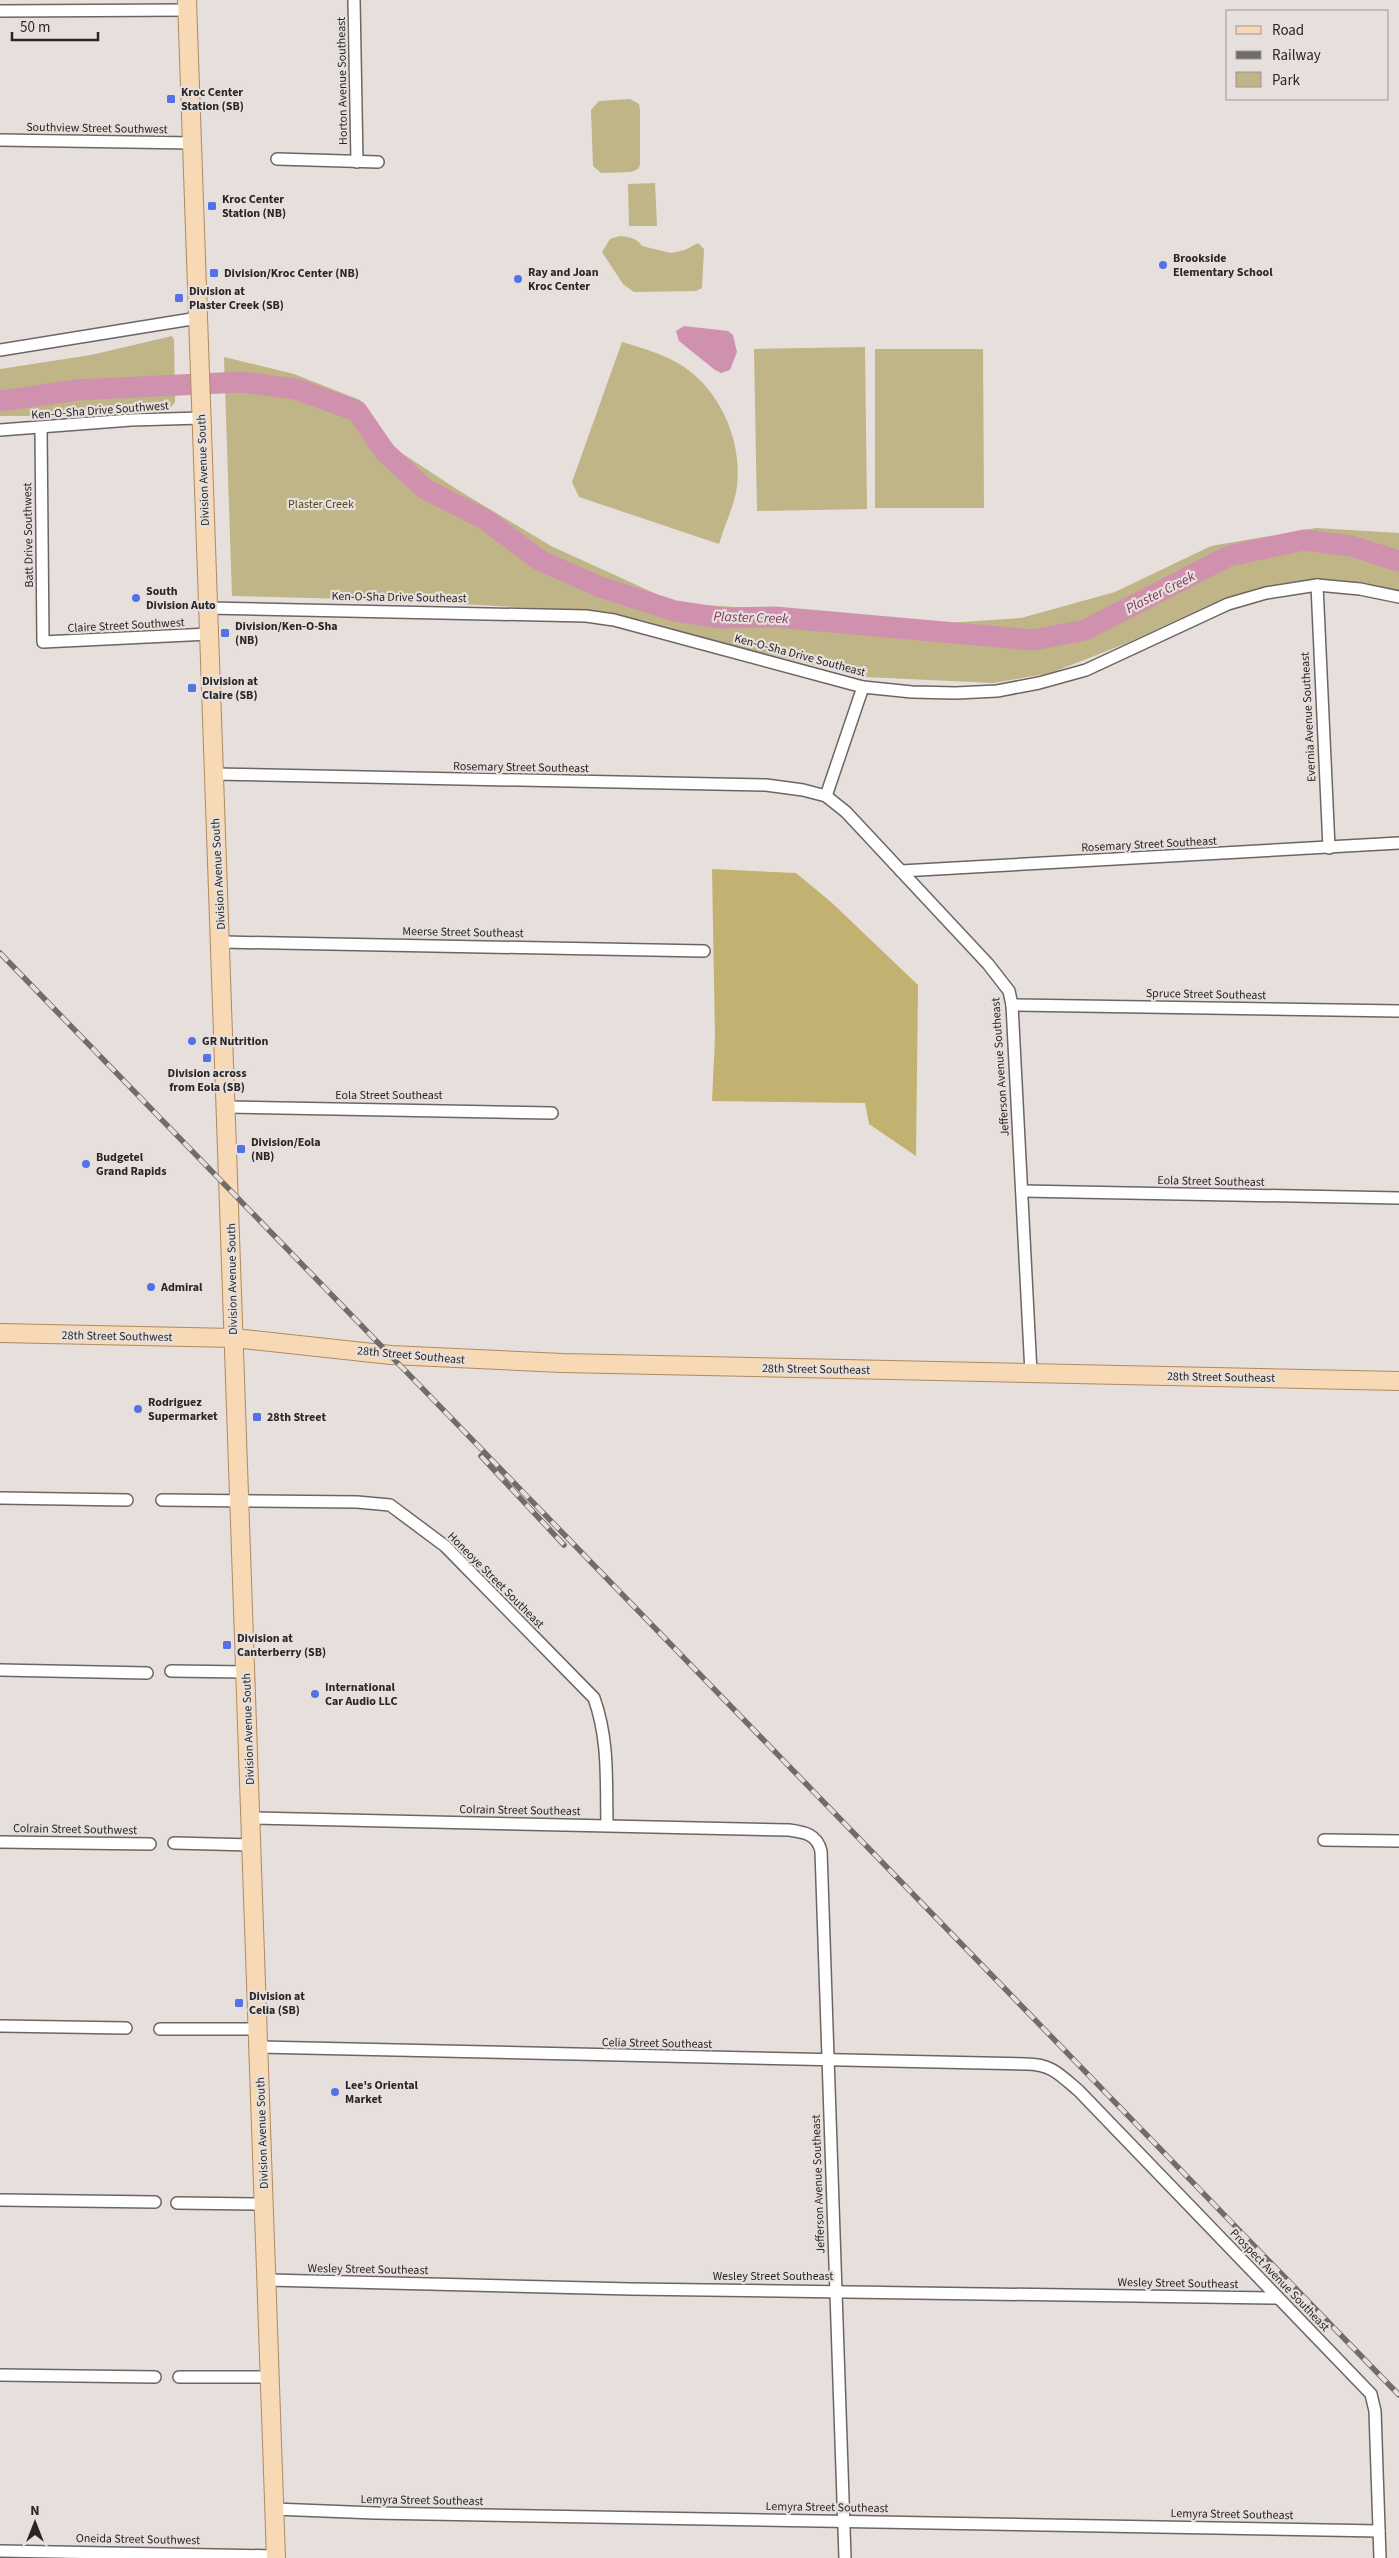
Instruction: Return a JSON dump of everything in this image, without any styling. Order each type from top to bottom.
[{"type":"main road","name":"Division Avenue South","points":[[188,5],[200,401],[222,942],[238,1502],[268,2280],[269,2377],[276,2557]]},
{"type":"main road","name":"28th Street Southwest","points":[[0,1333],[234,1338]]},
{"type":"main road","name":"28th Street Southeast","points":[[234,1338],[391,1355],[474,1360],[1399,1381]]},
{"type":"street","name":"Horton Avenue Southeast","points":[[354,0],[357,162]]},
{"type":"street","points":[[0,11],[188,5]]},
{"type":"street","name":"Southview Street Southwest","points":[[0,140],[193,143]]},
{"type":"street","points":[[277,159],[378,162]]},
{"type":"street","points":[[0,350],[198,318]]},
{"type":"street","name":"Ken-O-Sha Drive Southwest","points":[[0,430],[131,420],[201,418]]},
{"type":"street","name":"Batt Drive Southwest","points":[[41,428],[43,642]]},
{"type":"street","name":"Ken-O-Sha Drive Southeast","points":[[208,608],[586,616],[614,620],[864,687],[956,694],[997,691],[1039,683],[1086,670],[1228,604],[1266,593],[1317,585],[1360,589],[1399,597]]},
{"type":"street","name":"Evernia Avenue Southeast","points":[[1317,585],[1329,848]]},
{"type":"street","name":"Claire Street Southwest","points":[[43,642],[209,634]]},
{"type":"street","points":[[826,796],[864,687]]},
{"type":"street","name":"Rosemary Street Southeast","points":[[214,774],[766,786],[804,790],[826,796]]},
{"type":"street","name":"Jefferson Avenue Southeast","points":[[826,796],[846,812],[901,870],[988,964],[1009,991],[1012,1005],[1031,1374]]},
{"type":"street","name":"Rosemary Street Southeast","points":[[901,870],[1399,843]]},
{"type":"street","name":"Meerse Street Southeast","points":[[222,942],[704,951]]},
{"type":"street","name":"Spruce Street Southeast","points":[[1012,1005],[1399,1011]]},
{"type":"street","name":"Eola Street Southeast","points":[[227,1107],[552,1113]]},
{"type":"street","name":"Eola Street Southeast","points":[[1022,1191],[1399,1198]]},
{"type":"street","points":[[0,1498],[127,1500]]},
{"type":"street","name":"Honeoye Street Southeast","points":[[162,1500],[357,1502],[390,1505],[445,1546],[594,1698],[603,1723],[606,1752],[607,1825]]},
{"type":"street","points":[[0,1670],[147,1673]]},
{"type":"street","points":[[171,1671],[246,1672]]},
{"type":"street","name":"Colrain Street Southeast","points":[[251,1818],[789,1830]]},
{"type":"street","name":"Jefferson Avenue Southeast","points":[[789,1830],[809,1834],[816,1839],[821,1851],[845,2558]]},
{"type":"street","points":[[1324,1840],[1399,1841]]},
{"type":"street","name":"Colrain Street Southwest","points":[[0,1842],[150,1844]]},
{"type":"street","points":[[174,1843],[252,1845]]},
{"type":"street","points":[[0,2026],[126,2028]]},
{"type":"street","points":[[160,2029],[258,2029]]},
{"type":"street","name":"Celia Street Southeast","points":[[259,2048],[1038,2064],[1053,2069]]},
{"type":"street","name":"Prospect Avenue Southeast","points":[[1053,2069],[1079,2091],[1371,2394],[1375,2411],[1380,2558]]},
{"type":"street","points":[[0,2200],[155,2202]]},
{"type":"street","points":[[177,2203],[265,2204]]},
{"type":"street","name":"Wesley Street Southeast","points":[[268,2280],[631,2289],[835,2290],[1278,2298]]},
{"type":"street","points":[[0,2375],[155,2377]]},
{"type":"street","points":[[179,2377],[269,2377]]},
{"type":"street","name":"Lemyra Street Southeast","points":[[274,2509],[385,2513],[1379,2531]]},
{"type":"street","name":"Oneida Street Southwest","points":[[0,2551],[276,2557]]},
{"type":"green space","points":[[630,99],[639,104],[640,110],[640,165],[638,169],[631,172],[601,173],[593,166],[591,110],[599,101]]},
{"type":"green space","points":[[655,183],[657,226],[629,226],[628,184]]},
{"type":"green space","points":[[620,236],[630,237],[642,246],[671,253],[685,250],[698,243],[704,249],[702,288],[696,291],[634,292],[623,284],[602,252],[610,239]]},
{"type":"green space","points":[[172,336],[174,340],[175,402],[171,407],[113,407],[54,416],[0,416],[0,369],[91,355]]},
{"type":"green space","points":[[622,342],[663,356],[692,373],[717,401],[726,418],[733,436],[738,474],[736,493],[719,544],[579,497],[572,482]]},
{"type":"green space","points":[[865,347],[867,509],[757,511],[754,349]]},
{"type":"green space","points":[[875,349],[983,349],[984,508],[875,508]]},
{"type":"green space","name":"Plaster Creek","points":[[224,357],[294,374],[360,400],[397,450],[458,490],[551,546],[676,603],[821,613],[932,624],[1021,618],[1115,592],[1211,546],[1316,528],[1399,533],[1399,592],[1310,582],[1250,592],[1205,607],[1127,643],[1051,673],[993,683],[866,677],[739,647],[641,620],[588,611],[389,600],[232,596]]},
{"type":"shaded area","points":[[684,326],[728,331],[733,335],[737,352],[730,370],[721,373],[715,370],[679,341],[676,331]]},
{"type":"shaded area","points":[[712,869],[796,873],[831,902],[918,985],[916,1156],[869,1124],[865,1103],[712,1101],[715,1038]]},
{"type":"waterway","name":"Plaster Creek","points":[[0,401],[77,390],[241,382],[296,389],[357,411],[385,452],[425,489],[486,520],[541,561],[600,587],[675,611],[721,618],[775,617],[1033,640],[1085,630],[1229,556],[1304,540],[1351,546],[1399,561]]},
{"type":"railway","points":[[0,953],[1399,2395]]},
{"type":"railway","points":[[481,1456],[564,1545]]},
{"type":"place","name":"Kroc Center Station (SB)","points":[[171,99]]},
{"type":"place","name":"Kroc Center Station (NB)","points":[[212,206]]},
{"type":"place","name":"Brookside Elementary School","points":[[1163,265]]},
{"type":"place","name":"Division/Kroc Center (NB)","points":[[214,273]]},
{"type":"place","name":"Ray and Joan Kroc Center","points":[[518,279]]},
{"type":"place","name":"Division at Plaster Creek (SB)","points":[[179,298]]},
{"type":"place","name":"South Division Auto","points":[[136,598]]},
{"type":"place","name":"Division/Ken-O-Sha (NB)","points":[[225,633]]},
{"type":"place","name":"Division at Claire (SB)","points":[[192,688]]},
{"type":"place","name":"GR Nutrition","points":[[192,1041]]},
{"type":"place","name":"Division across from Eola (SB)","points":[[207,1058]]},
{"type":"place","name":"Division/Eola (NB)","points":[[241,1149]]},
{"type":"place","name":"Budgetel Grand Rapids","points":[[86,1164]]},
{"type":"place","name":"Admiral","points":[[151,1287]]},
{"type":"place","name":"Rodriguez Supermarket","points":[[138,1409]]},
{"type":"place","name":"28th Street","points":[[257,1417]]},
{"type":"place","name":"Division at Canterberry (SB)","points":[[227,1645]]},
{"type":"place","name":"International Car Audio LLC","points":[[315,1694]]},
{"type":"place","name":"Division at Celia (SB)","points":[[239,2003]]},
{"type":"place","name":"Lee's Oriental Market","points":[[335,2092]]}]
